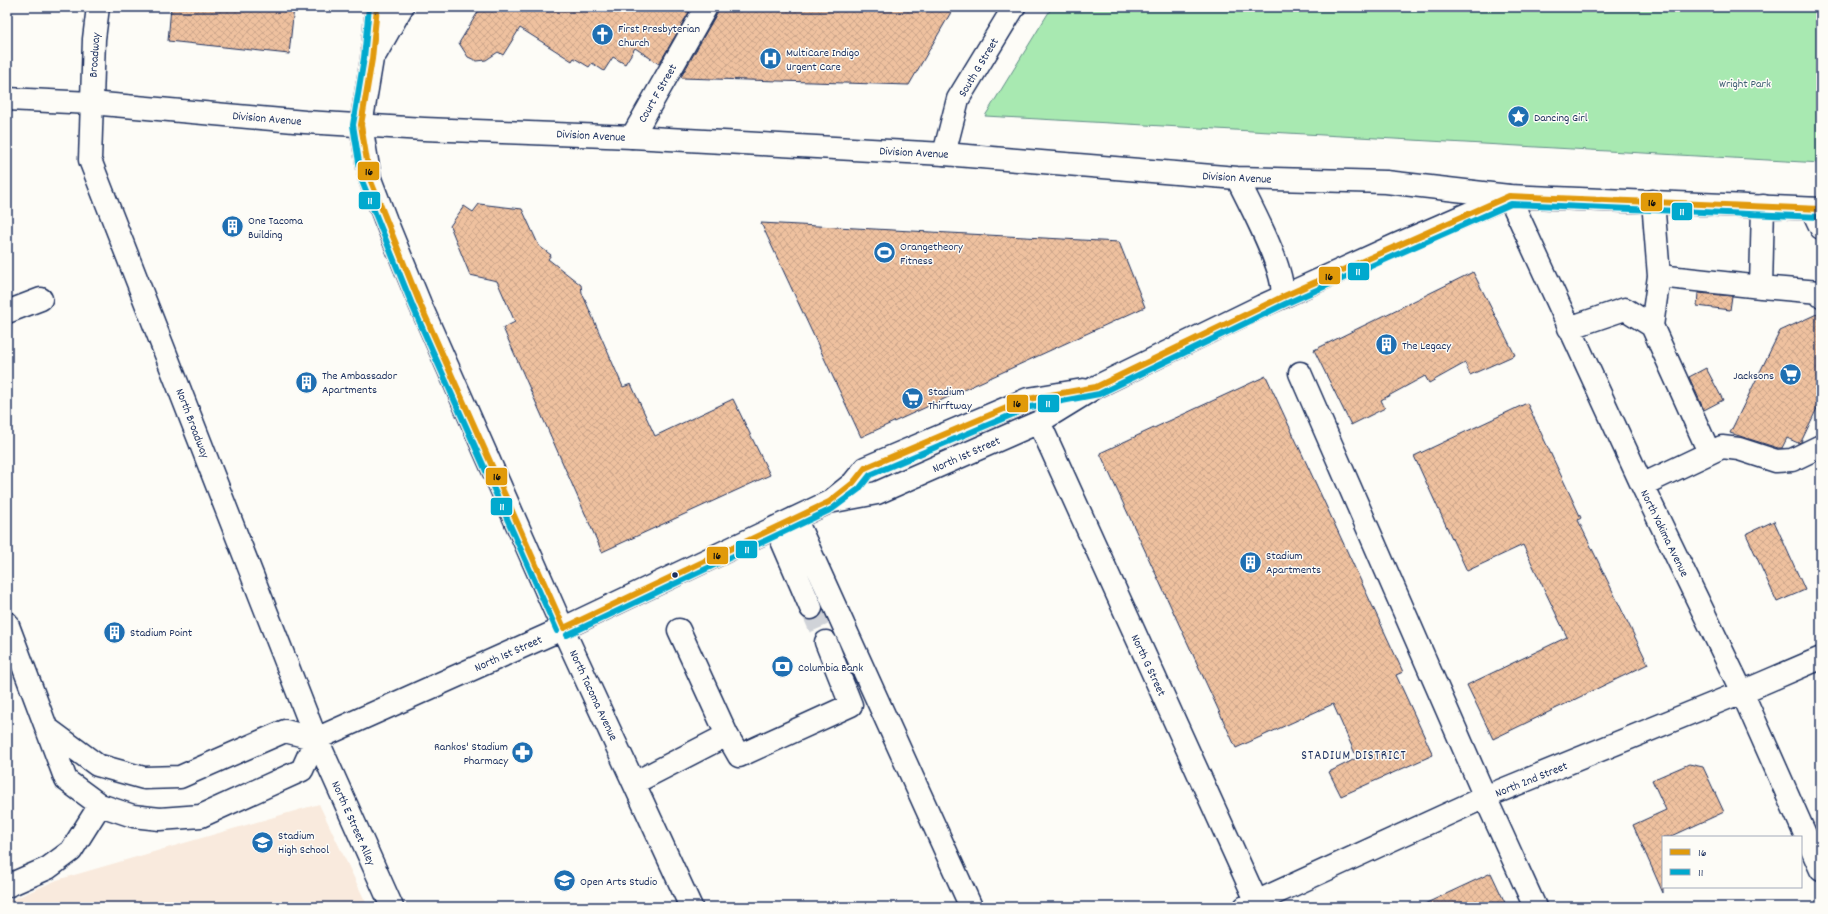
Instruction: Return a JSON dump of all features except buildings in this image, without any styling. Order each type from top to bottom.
[{"type":"street","name":"Broadway","points":[[91,103],[94,39],[98,7]]},
{"type":"street","name":"North Tacoma Avenue","points":[[378,7],[372,59],[361,125],[370,179],[420,304],[564,628],[691,907]]},
{"type":"street","points":[[372,59],[402,7]]},
{"type":"street","name":"Court F Street","points":[[632,137],[706,7]]},
{"type":"street","name":"South G Street","points":[[944,154],[958,99],[1014,7]]},
{"type":"street","name":"Division Avenue","points":[[7,100],[91,103],[305,122],[632,137],[944,154],[1237,178],[1386,182],[1509,196],[1816,209]]},
{"type":"street","name":"North Broadway","points":[[91,103],[90,160],[316,739]]},
{"type":"street","points":[[1237,178],[1279,268],[1284,289],[1282,297]]},
{"type":"street","name":"North 1st Street","points":[[316,739],[564,628],[829,502],[876,493],[1039,422],[1096,387],[1282,297],[1509,196]]},
{"type":"street","name":"North Yakima Avenue","points":[[1509,196],[1642,484],[1742,692],[1821,870]]},
{"type":"street","points":[[1652,326],[1659,276],[1653,201]]},
{"type":"street","points":[[1761,287],[1763,206]]},
{"type":"street","points":[[1816,209],[1821,228]]},
{"type":"street","points":[[1659,276],[1820,294]]},
{"type":"street","points":[[7,312],[41,299]]},
{"type":"street","points":[[1569,328],[1625,308],[1652,326],[1709,452]]},
{"type":"street","points":[[1300,373],[1485,798],[1535,907]]},
{"type":"street","name":"North 1st Street","points":[[829,502],[853,483],[865,468],[1028,399],[1096,387]]},
{"type":"street","name":"North G Street","points":[[1039,422],[1254,905]]},
{"type":"street","points":[[1642,484],[1722,447],[1739,450],[1776,461],[1792,460],[1821,446]]},
{"type":"street","points":[[785,522],[811,608]]},
{"type":"street","points":[[785,522],[972,907]]},
{"type":"street","points":[[7,623],[46,728],[66,780],[100,805],[133,816],[160,819],[200,816],[302,770],[316,739],[285,731],[180,777],[144,778],[97,765],[46,728]]},
{"type":"street","points":[[678,630],[727,735],[739,756],[851,705],[826,642]]},
{"type":"street","name":"North 2nd Street","points":[[1254,905],[1485,798],[1821,658]]},
{"type":"street","points":[[634,783],[727,735]]},
{"type":"street","name":"North E Street Alley","points":[[316,739],[392,907]]},
{"type":"street","points":[[7,886],[48,868],[71,851],[100,805]]},
{"type":"shaded area","name":"Stadium High School","points":[[319,804],[368,907],[7,907],[7,902],[57,880]]},
{"type":"green space","name":"Wright Park","points":[[1052,7],[1821,7],[1821,163],[985,116]]},
{"type":"tunnel","points":[[811,608],[826,642]]},
{"type":"transit line","name":"11","points":[[369,7],[364,58],[353,125],[362,181],[413,307],[557,631]]},
{"type":"transit line","name":"16","points":[[377,7],[372,59],[361,125],[370,179],[420,304],[564,628]]},
{"type":"transit line","name":"16","points":[[564,628],[829,502],[853,483],[865,468],[1028,399],[1096,387],[1282,297],[1509,196],[1821,209]]},
{"type":"transit line","name":"11","points":[[567,635],[832,509],[859,489],[870,475],[1030,407],[1099,394],[1285,304],[1511,204],[1821,217]]},
{"type":"place","name":"First Presbyterian Church","points":[[603,35]]},
{"type":"place","name":"MultiCare Indigo Urgent Care","points":[[771,59]]},
{"type":"place","name":"Dancing Girl","points":[[1518,117]]},
{"type":"place","name":"One Tacoma Building","points":[[233,227]]},
{"type":"place","name":"Orangetheory Fitness","points":[[884,253]]},
{"type":"place","name":"The Legacy","points":[[1386,345]]},
{"type":"place","name":"Jacksons","points":[[1790,375]]},
{"type":"place","name":"The Ambassador Apartments","points":[[307,382]]},
{"type":"place","name":"Stadium Thirftway","points":[[913,398]]},
{"type":"place","name":"Stadium Apartments","points":[[1251,562]]},
{"type":"place","name":"Stadium Point","points":[[114,632]]},
{"type":"place","name":"Columbia Bank","points":[[783,667]]},
{"type":"place","name":"Rankos' Stadium Pharmacy","points":[[523,753]]},
{"type":"place","name":"Stadium High School","points":[[262,842]]},
{"type":"place","name":"Open Arts Studio","points":[[565,881]]},
{"type":"district","name":"STADIUM DISTRICT","points":[[1354,754]]}]
